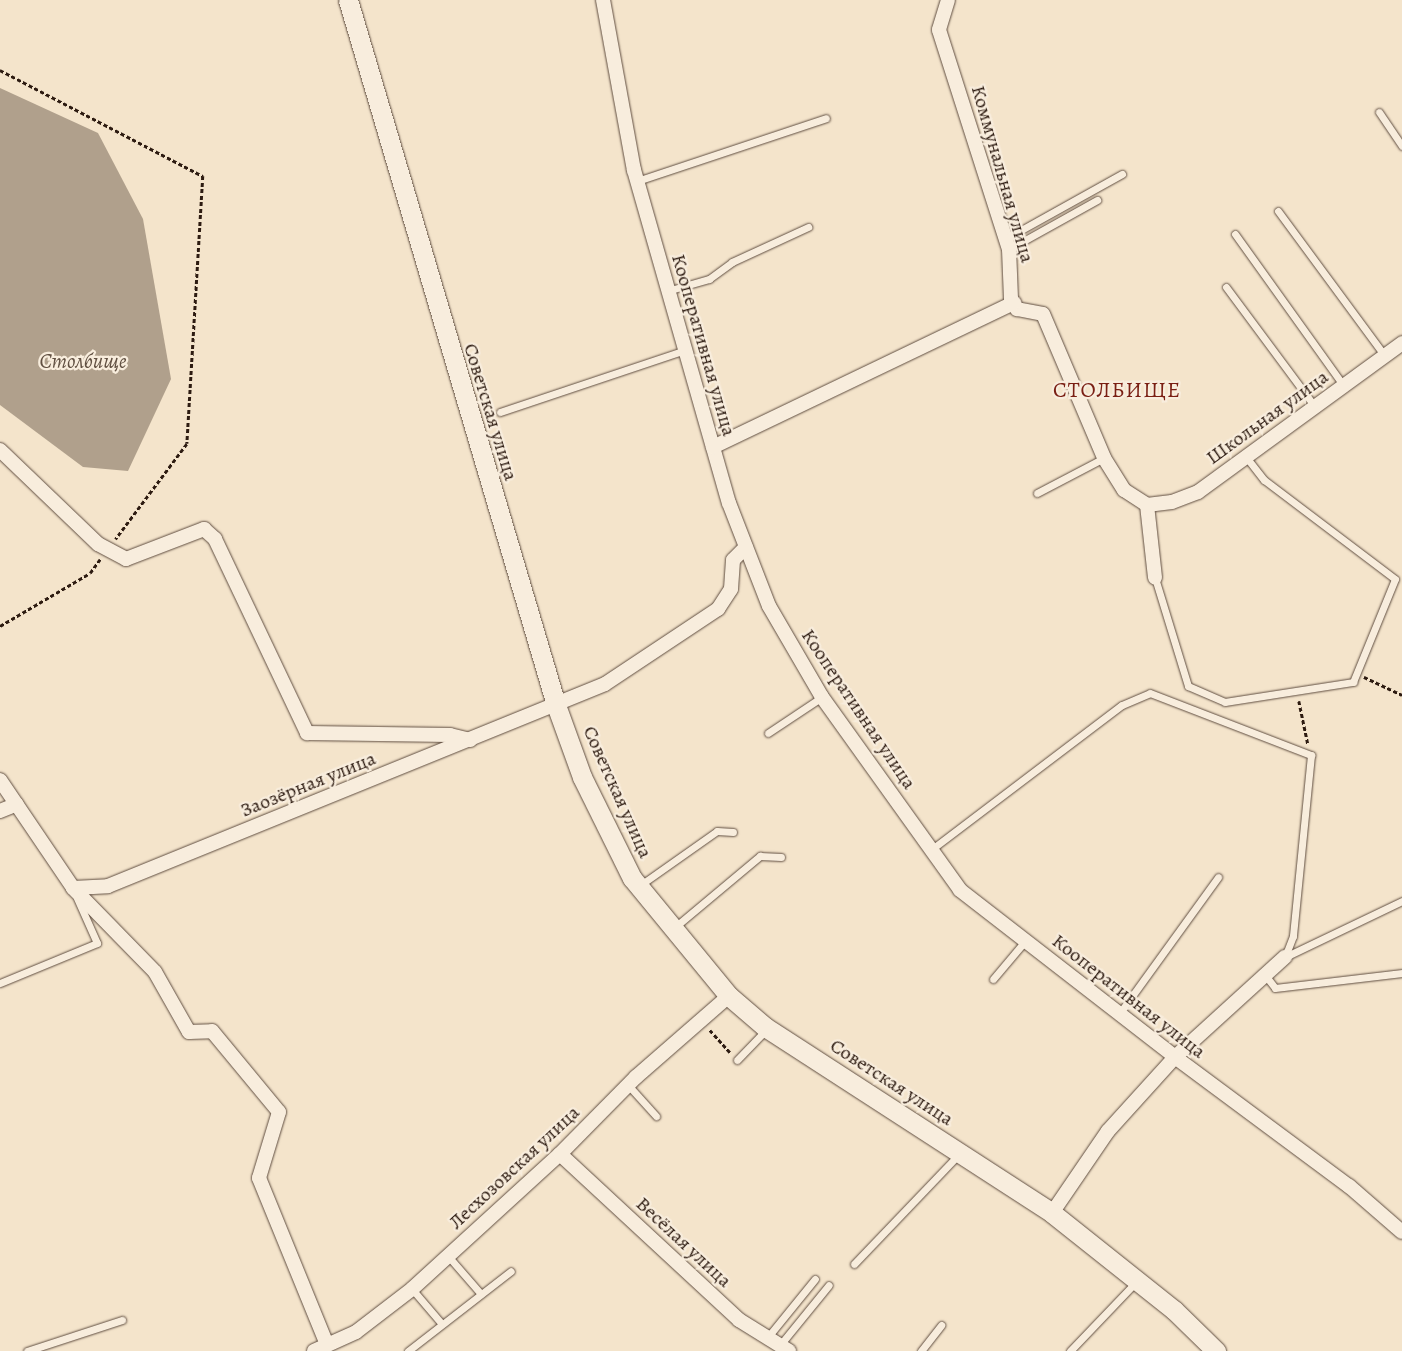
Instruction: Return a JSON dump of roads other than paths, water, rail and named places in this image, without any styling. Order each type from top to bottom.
[{"type":"street","name":"Советская улица","points":[[348,0],[556,705],[582,777],[639,886],[733,999],[763,1024],[1052,1213],[1137,1281],[1216,1351]]},
{"type":"street","name":"Кооперативная улица","points":[[603,0],[637,181],[713,447],[746,548],[769,606],[822,697],[960,890],[1175,1057],[1349,1186],[1402,1232]]},
{"type":"street","name":"Коммунальная улица","points":[[948,0],[939,30],[1007,244],[1014,304]]},
{"type":"street","points":[[713,447],[1014,304],[1017,309],[1043,314],[1104,458],[1124,490],[1147,505],[1155,578]]},
{"type":"street","name":"Школьная улица","points":[[1147,505],[1172,502],[1198,492],[1402,343]]},
{"type":"street","points":[[0,450],[98,544],[126,559],[204,529],[215,539],[307,733],[450,735],[470,740]]},
{"type":"street","name":"Заозёрная улица","points":[[73,888],[108,886],[605,684],[718,609],[731,589],[732,560],[746,548]]},
{"type":"street","points":[[0,780],[73,888],[155,972],[189,1032],[212,1031],[279,1112],[259,1178],[320,1348]]},
{"type":"street","points":[[0,811],[17,804]]},
{"type":"street","points":[[1052,1213],[1108,1131],[1175,1057],[1285,958]]},
{"type":"street","name":"Лесхозовская улица","points":[[320,1348],[356,1332],[416,1294],[448,1256],[632,1090],[703,1021],[733,999]]},
{"type":"street","name":"Весёлая улица","points":[[560,1154],[739,1320],[784,1348]]},
{"type":"lane","points":[[1379,112],[1402,146]]},
{"type":"lane","points":[[637,181],[826,118]]},
{"type":"lane","points":[[1007,244],[1122,174]]},
{"type":"lane","points":[[1007,244],[1097,200]]},
{"type":"lane","points":[[1278,211],[1385,356]]},
{"type":"lane","points":[[667,290],[709,279],[732,262],[808,227]]},
{"type":"lane","points":[[1235,234],[1344,386]]},
{"type":"lane","points":[[1226,287],[1315,407]]},
{"type":"lane","points":[[500,412],[685,350]]},
{"type":"lane","points":[[1155,578],[1188,686],[1225,702],[1353,682],[1395,579],[1264,480],[1246,457]]},
{"type":"lane","points":[[1038,493],[1104,458]]},
{"type":"lane","points":[[932,849],[1122,705],[1150,694],[1311,756],[1293,936],[1285,958]]},
{"type":"lane","points":[[768,733],[822,697]]},
{"type":"lane","points":[[639,886],[718,831],[733,832]]},
{"type":"lane","points":[[673,928],[760,856],[782,857]]},
{"type":"lane","points":[[1119,1014],[1218,877]]},
{"type":"lane","points":[[0,983],[97,944],[73,888]]},
{"type":"lane","points":[[1285,958],[1402,901]]},
{"type":"lane","points":[[993,979],[1026,940]]},
{"type":"lane","points":[[1265,975],[1275,988],[1402,973]]},
{"type":"lane","points":[[737,1060],[763,1024]]},
{"type":"lane","points":[[632,1090],[656,1116]]},
{"type":"lane","points":[[854,1264],[960,1154]]},
{"type":"lane","points":[[448,1256],[481,1294]]},
{"type":"lane","points":[[408,1351],[511,1271]]},
{"type":"lane","points":[[767,1338],[815,1279]]},
{"type":"lane","points":[[1070,1351],[1137,1281]]},
{"type":"lane","points":[[784,1348],[829,1285]]},
{"type":"lane","points":[[416,1294],[442,1324]]},
{"type":"lane","points":[[27,1351],[122,1320]]},
{"type":"lane","points":[[921,1351],[942,1325]]},
{"type":"water","name":"Столбище","points":[[0,88],[98,133],[143,219],[171,379],[128,471],[83,467],[0,405]]},
{"type":"district","name":"СТОЛБИЩЕ","points":[[1117,391]]}]
